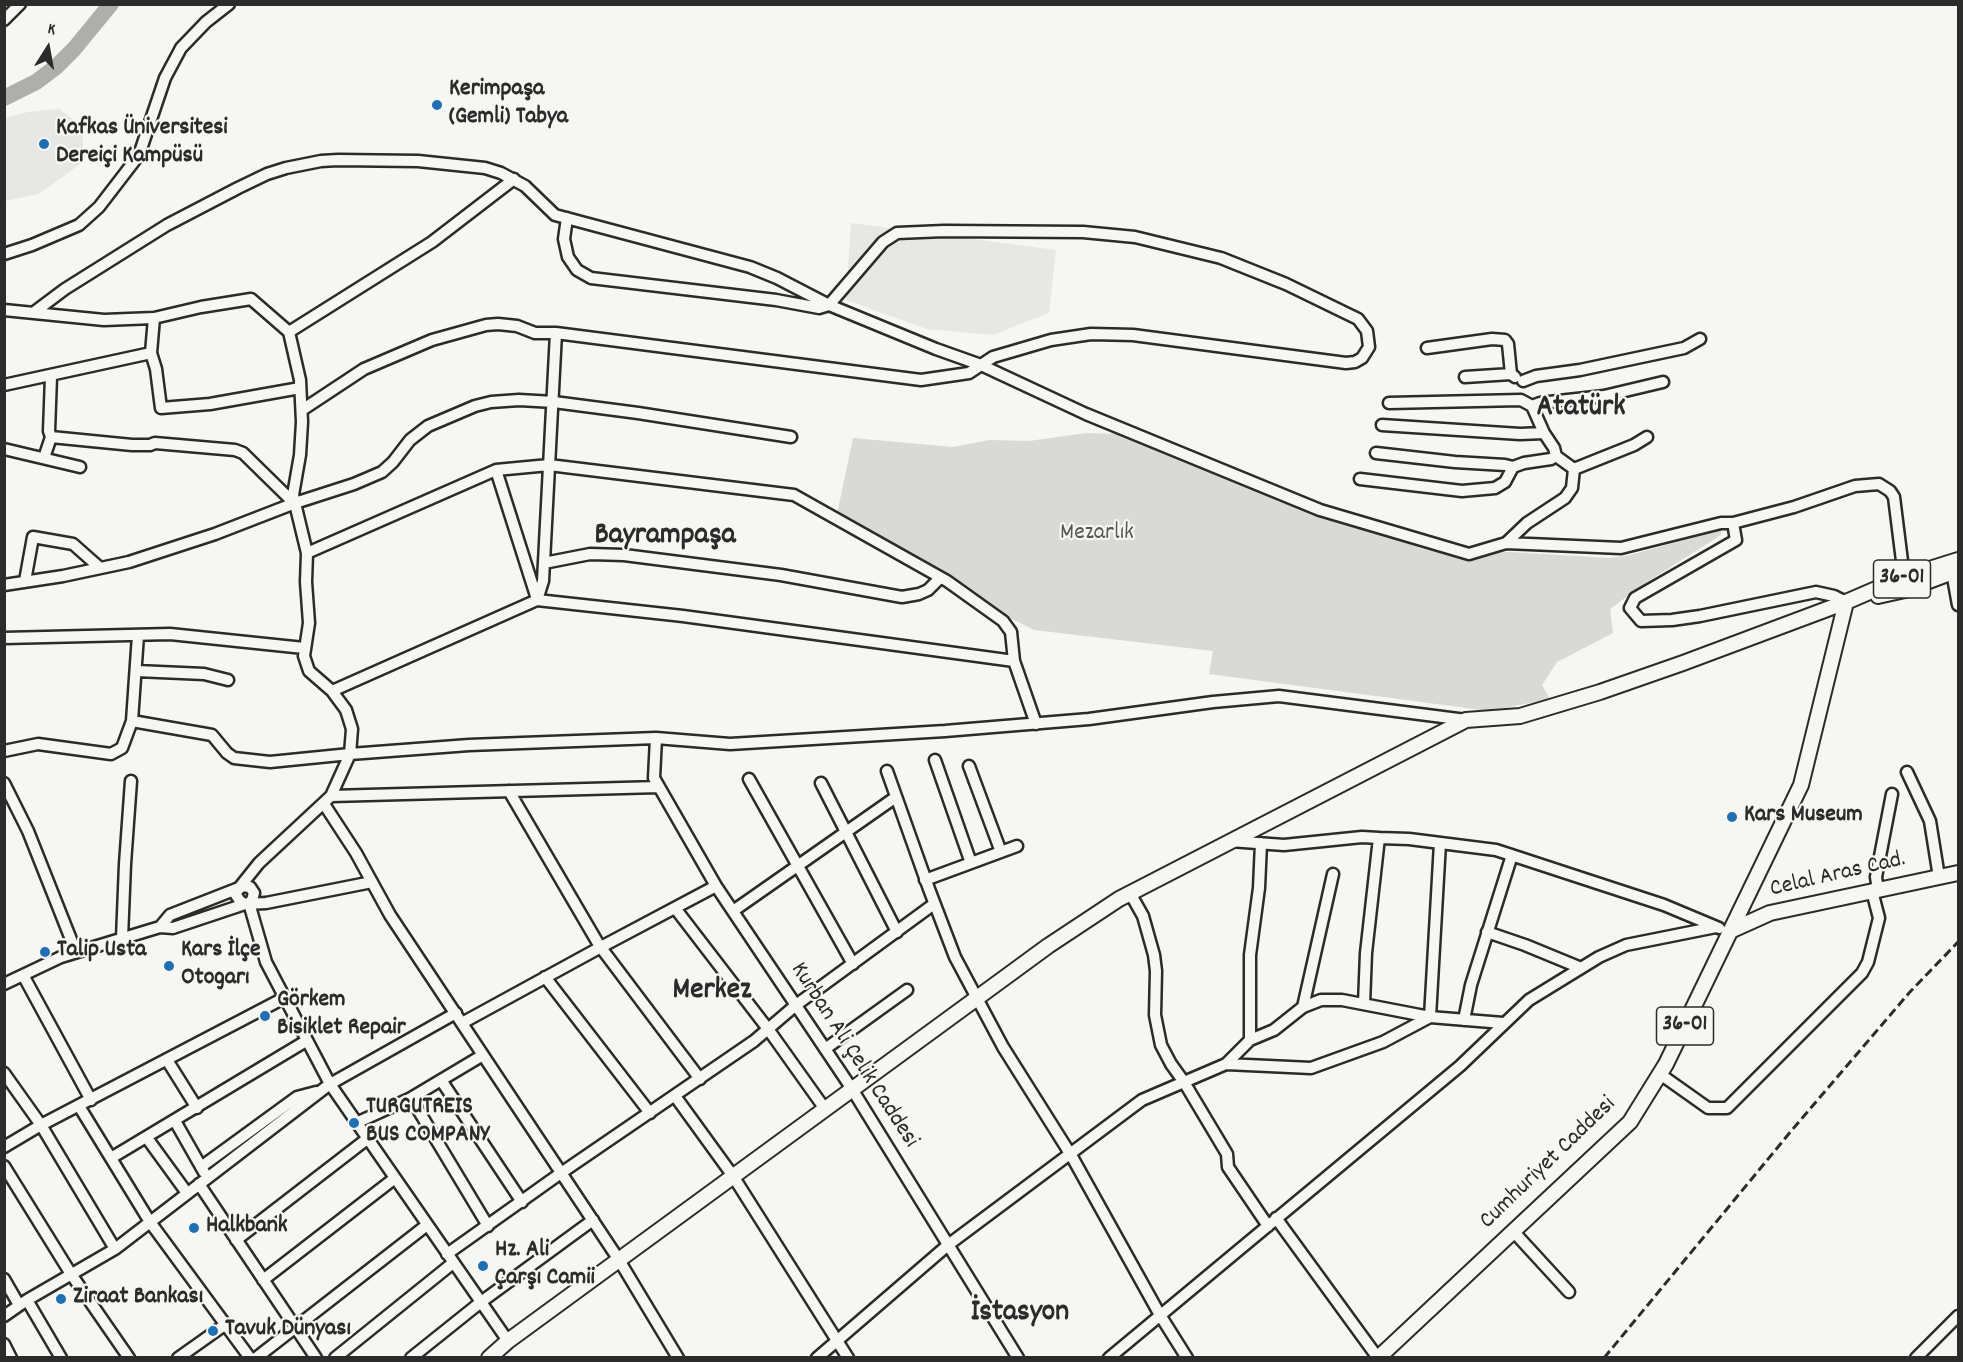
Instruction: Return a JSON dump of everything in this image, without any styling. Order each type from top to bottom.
[{"type":"main road","name":"36-01","points":[[1846,602],[1904,577],[1959,560]]},
{"type":"main road","name":"36-01","points":[[1846,602],[1905,590],[1955,571]]},
{"type":"main road","points":[[500,1351],[619,1260],[1048,946],[1130,893],[1466,720],[1520,716],[1600,692],[1846,602]]},
{"type":"main road","name":"Cumhuriyet Caddesi","points":[[1378,1358],[1630,1122],[1660,1074],[1801,785],[1846,602]]},
{"type":"main road","name":"Celal Aras Cad.","points":[[1730,931],[1770,913],[1959,873]]},
{"type":"street","points":[[4,20],[20,4]]},
{"type":"street","points":[[4,254],[79,225],[99,207],[139,154],[165,78],[181,48],[206,22],[229,4]]},
{"type":"street","points":[[33,314],[65,289],[167,225],[267,174],[329,160],[418,161],[485,168],[514,179],[525,186],[555,215],[750,267],[829,305],[981,365],[1086,414],[1320,510],[1469,554],[1506,543],[1621,548],[1794,507],[1855,486],[1879,484],[1890,491],[1894,497],[1904,577]]},
{"type":"street","points":[[289,332],[432,242],[514,179]]},
{"type":"street","points":[[302,410],[364,369],[432,340],[498,324],[517,326],[535,333],[556,333],[825,367],[906,380],[935,379],[969,373],[993,357],[1051,339],[1091,334],[1133,335],[1346,363],[1362,358],[1369,347],[1370,339],[1367,331],[1358,319],[1286,284],[1232,262],[1165,243],[1108,233],[955,231],[897,233],[883,242],[829,305],[819,308],[776,300],[591,278],[577,270],[568,258],[564,238],[567,218]]},
{"type":"street","points":[[4,310],[104,320],[154,318],[251,299],[289,332],[302,410],[300,455],[293,495],[307,553],[306,582],[309,623],[304,648],[306,665],[309,671],[332,691],[350,719],[352,738],[350,754],[328,800],[260,863],[239,888]]},
{"type":"street","points":[[154,318],[151,353],[156,369],[161,408],[210,404],[300,388]]},
{"type":"street","points":[[537,600],[543,581],[556,333]]},
{"type":"street","points":[[1427,348],[1492,339],[1506,340],[1511,374]]},
{"type":"street","points":[[1523,381],[1536,376],[1684,348],[1700,339]]},
{"type":"street","points":[[4,385],[51,377],[151,353]]},
{"type":"street","points":[[1466,377],[1511,374],[1523,381]]},
{"type":"street","points":[[44,458],[51,437],[49,431],[51,377]]},
{"type":"street","points":[[1521,400],[1523,381]]},
{"type":"street","points":[[1532,406],[1540,403],[1604,396],[1663,382]]},
{"type":"street","points":[[4,585],[63,576],[129,561],[215,534],[294,503],[354,484],[382,472],[418,432],[475,406],[506,400],[554,402],[791,437]]},
{"type":"street","points":[[1389,403],[1521,400],[1532,406],[1556,456],[1574,469]]},
{"type":"street","points":[[1382,425],[1520,434],[1544,433]]},
{"type":"street","points":[[51,437],[132,445],[155,443],[235,450],[243,453],[294,503]]},
{"type":"street","points":[[1574,469],[1634,445],[1647,437]]},
{"type":"street","points":[[4,449],[80,467]]},
{"type":"street","points":[[1376,453],[1505,465],[1513,468]]},
{"type":"street","points":[[1360,479],[1462,491],[1495,488],[1505,482],[1513,468],[1524,463],[1551,459],[1556,456]]},
{"type":"street","points":[[307,553],[496,470],[549,465],[794,495],[940,578],[1008,626],[1012,638],[1014,661],[1036,724]]},
{"type":"street","points":[[1506,543],[1527,523],[1565,498],[1572,488],[1574,469]]},
{"type":"street","points":[[496,470],[537,600]]},
{"type":"street","points":[[1733,523],[1736,540],[1635,598],[1630,608],[1641,621],[1700,616],[1816,592],[1834,596],[1846,602]]},
{"type":"street","points":[[25,581],[33,537],[73,544],[99,567]]},
{"type":"street","points":[[544,563],[590,554],[624,555],[781,576],[902,597],[928,590],[940,578]]},
{"type":"street","points":[[1955,571],[1959,604]]},
{"type":"street","points":[[332,691],[537,600],[694,618],[1014,661]]},
{"type":"street","points":[[4,751],[38,744],[111,754],[122,747],[132,721],[138,635]]},
{"type":"street","points":[[4,638],[191,635],[304,648]]},
{"type":"street","points":[[137,671],[204,674],[228,680]]},
{"type":"street","points":[[132,721],[212,735],[226,753],[234,758],[270,762],[469,745],[656,738],[730,744],[1036,724],[1279,696],[1466,720]]},
{"type":"street","points":[[328,800],[657,782],[653,754],[656,738]]},
{"type":"street","points":[[936,760],[972,863]]},
{"type":"street","points":[[969,766],[1001,852]]},
{"type":"street","points":[[887,771],[955,957],[1003,1047],[1071,1155],[1160,1315],[1187,1358]]},
{"type":"street","points":[[1907,772],[1930,821],[1940,877]]},
{"type":"street","points":[[749,778],[853,963]]},
{"type":"street","points":[[122,938],[131,781]]},
{"type":"street","name":"Kurban Ali Çelik Caddesi","points":[[657,782],[716,886],[852,1089],[1018,1358]]},
{"type":"street","points":[[4,783],[28,831],[76,952]]},
{"type":"street","points":[[821,783],[897,932]]},
{"type":"street","points":[[509,791],[601,947],[700,1079]]},
{"type":"street","points":[[1660,1074],[1708,1108],[1727,1108],[1862,973],[1868,962],[1879,918],[1875,891],[1876,877],[1892,794]]},
{"type":"street","points":[[733,911],[896,797]]},
{"type":"street","points":[[328,800],[390,915],[593,1220],[678,1358]]},
{"type":"street","points":[[1230,841],[1284,845],[1379,837],[1496,850],[1664,905],[1730,931]]},
{"type":"street","points":[[1364,1004],[1366,953],[1379,837]]},
{"type":"street","points":[[1250,1040],[1250,955],[1259,888],[1261,843]]},
{"type":"street","points":[[1430,1017],[1440,843]]},
{"type":"street","points":[[925,880],[1017,846]]},
{"type":"street","points":[[1464,1020],[1470,985],[1512,855]]},
{"type":"street","points":[[1303,1007],[1333,874]]},
{"type":"street","points":[[4,984],[61,957],[160,927],[173,928],[247,903],[266,903],[372,882]]},
{"type":"street","points":[[160,927],[170,915],[246,886],[253,889],[254,897],[247,903]]},
{"type":"street","points":[[201,1167],[297,1097],[326,1087],[459,1018],[545,977],[716,886]]},
{"type":"street","points":[[1130,893],[1143,916],[1154,955],[1155,1015],[1159,1038],[1171,1064],[1227,1154],[1228,1167],[1378,1358]]},
{"type":"street","points":[[247,903],[266,962],[306,1041],[326,1087],[368,1139],[481,1302],[500,1351]]},
{"type":"street","points":[[335,1358],[488,1226],[561,1173],[700,1079],[934,904]]},
{"type":"street","points":[[675,908],[768,1029],[825,1109]]},
{"type":"street","points":[[1109,1358],[1460,1066],[1528,1000],[1581,968],[1626,945],[1716,927]]},
{"type":"street","points":[[1487,932],[1581,968]]},
{"type":"street","points":[[23,975],[92,1100]]},
{"type":"street","points":[[545,977],[650,1113]]},
{"type":"street","points":[[825,1049],[907,990]]},
{"type":"street","points":[[4,1147],[41,1125],[284,998]]},
{"type":"street","points":[[817,1358],[948,1245],[1142,1100],[1226,1064],[1250,1040],[1274,1030],[1303,1007],[1321,1000],[1342,1000],[1430,1017],[1503,1023]]},
{"type":"street","points":[[1226,1064],[1311,1068],[1383,1042],[1430,1017]]},
{"type":"street","points":[[111,1158],[306,1041]]},
{"type":"street","points":[[356,1123],[411,1098],[483,1055]]},
{"type":"street","points":[[167,1060],[197,1108]]},
{"type":"street","points":[[4,1073],[41,1125],[114,1249]]},
{"type":"street","points":[[441,1080],[522,1202]]},
{"type":"street","points":[[4,1316],[23,1302],[114,1249],[326,1087]]},
{"type":"street","points":[[675,1096],[733,1176],[848,1358]]},
{"type":"street","points":[[411,1098],[488,1226]]},
{"type":"street","points":[[80,1106],[150,1222],[250,1358]]},
{"type":"street","points":[[175,1121],[201,1167],[203,1181],[236,1240],[316,1358]]},
{"type":"street","points":[[147,1138],[187,1193]]},
{"type":"street","points":[[236,1240],[368,1139]]},
{"type":"street","points":[[4,1166],[71,1274],[129,1358]]},
{"type":"street","points":[[263,1280],[395,1178]]},
{"type":"street","points":[[411,1358],[481,1302],[593,1220]]},
{"type":"street","points":[[256,1358],[427,1225]]},
{"type":"street","points":[[1514,1231],[1569,1292]]},
{"type":"street","points":[[4,1278],[61,1358]]},
{"type":"street","points":[[1916,1358],[1956,1323]]},
{"type":"street","points":[[178,1358],[225,1324]]},
{"type":"street","points":[[4,1344],[11,1358]]},
{"type":"shaded area","name":"Kafkas Üniversitesi Dereiçi Kampüsü","points":[[59,109],[83,126],[83,162],[39,194],[5,201],[5,118],[28,112]]},
{"type":"shaded area","points":[[851,223],[1056,250],[1049,313],[993,335],[927,329],[846,300]]},
{"type":"green space","name":"Mezarlık","points":[[1086,433],[1123,434],[1353,525],[1427,550],[1610,558],[1630,555],[1721,530],[1721,535],[1647,582],[1610,609],[1613,633],[1557,662],[1542,685],[1550,699],[1489,711],[1209,674],[1213,651],[1034,630],[988,607],[837,514],[853,438],[953,447],[989,440],[1029,441]]},
{"type":"waterway","points":[[4,98],[36,82],[56,67],[111,4]]},
{"type":"railway","points":[[1604,1358],[1792,1130],[1909,993],[1958,942]]},
{"type":"place","name":"Kerimpaşa (Gemli) Tabya","points":[[437,105]]},
{"type":"place","name":"Kafkas Üniversitesi Dereiçi Kampüsü","points":[[44,144]]},
{"type":"place","name":"Kars Museum","points":[[1732,817]]},
{"type":"place","name":"Talip Usta","points":[[45,952]]},
{"type":"place","name":"Kars İlçe Otogarı","points":[[169,966]]},
{"type":"place","name":"Görkem Bisiklet Repair","points":[[265,1016]]},
{"type":"place","name":"TURGUTREIS BUS COMPANY","points":[[354,1123]]},
{"type":"place","name":"Halkbank","points":[[194,1228]]},
{"type":"place","name":"Hz. Ali Çarşı Camii","points":[[483,1266]]},
{"type":"place","name":"Ziraat Bankası","points":[[61,1299]]},
{"type":"place","name":"Tavuk Dünyası","points":[[213,1331]]},
{"type":"district","name":"Atatürk","points":[[1581,410]]},
{"type":"district","name":"Bayrampaşa","points":[[665,538]]},
{"type":"district","name":"Merkez","points":[[712,993]]},
{"type":"district","name":"İstasyon","points":[[1020,1315]]}]
